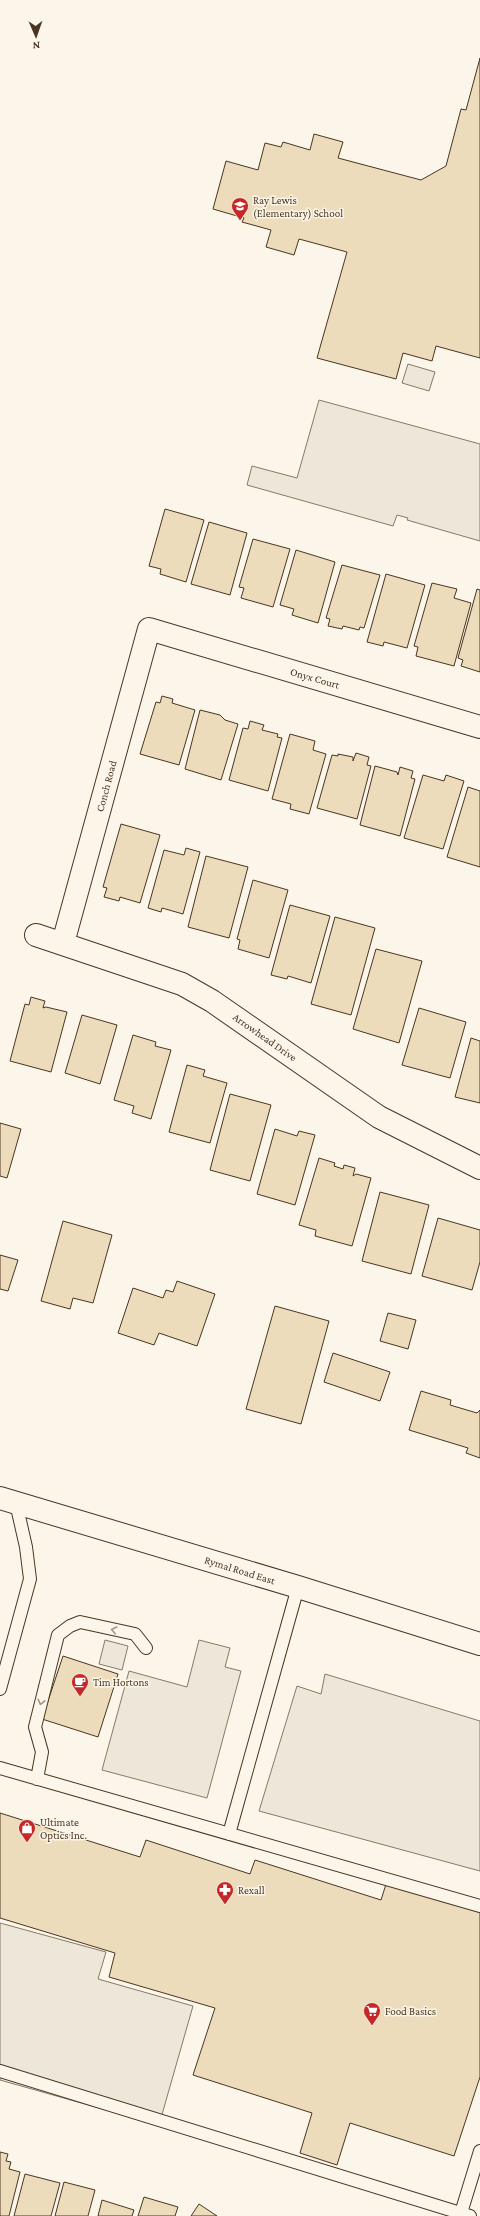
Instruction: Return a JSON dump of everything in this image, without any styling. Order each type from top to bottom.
[{"type":"street","name":"Onyx Court","points":[[149,629],[480,727]]},
{"type":"street","name":"Conch Road","points":[[63,943],[149,629]]},
{"type":"street","name":"Arrowhead Drive","points":[[36,935],[182,984],[212,1000],[379,1117],[480,1168]]},
{"type":"street","name":"Rymal Road East","points":[[8,1501],[298,1587],[480,1644]]},
{"type":"lane","points":[[0,1689],[30,1579],[26,1547],[8,1501]]},
{"type":"lane","points":[[229,1834],[298,1587]]},
{"type":"lane","points":[[37,1779],[42,1752],[35,1727],[58,1635],[70,1626],[80,1622],[134,1634],[146,1648]]},
{"type":"lane","points":[[0,1768],[480,1906]]},
{"type":"lane","points":[[0,2072],[466,2215],[480,2151]]},
{"type":"shaded area","points":[[408,364],[435,372],[429,391],[402,383]]},
{"type":"shaded area","points":[[319,400],[480,444],[480,541],[407,520],[408,518],[397,515],[393,526],[247,485],[252,466],[297,478]]},
{"type":"shaded area","points":[[105,1640],[128,1646],[122,1670],[99,1664]]},
{"type":"shaded area","points":[[199,1640],[230,1648],[225,1667],[241,1671],[207,1798],[102,1770],[129,1671],[187,1687]]},
{"type":"shaded area","points":[[325,1674],[480,1721],[480,1871],[259,1811],[297,1686],[321,1694]]},
{"type":"shaded area","points":[[0,1923],[106,1952],[98,1979],[193,2006],[159,2125],[0,2080]]},
{"type":"building","points":[[480,58],[480,358],[436,346],[432,361],[403,353],[396,379],[317,358],[347,252],[299,239],[294,255],[266,247],[271,230],[242,222],[244,218],[213,209],[226,161],[258,170],[265,143],[281,147],[283,142],[310,150],[314,134],[343,142],[338,158],[421,180],[446,166],[461,109],[466,110]]},
{"type":"building","points":[[165,509],[204,520],[186,582],[160,574],[161,569],[149,566]]},
{"type":"building","points":[[209,522],[247,533],[230,595],[191,584]]},
{"type":"building","points":[[253,539],[290,549],[273,607],[241,598],[244,588],[239,587]]},
{"type":"building","points":[[296,550],[335,562],[318,623],[292,615],[294,609],[280,605]]},
{"type":"building","points":[[342,565],[380,575],[364,628],[360,627],[359,630],[343,626],[342,629],[328,626],[330,619],[326,618]]},
{"type":"building","points":[[386,574],[425,585],[407,648],[384,642],[383,646],[367,642]]},
{"type":"building","points":[[432,583],[457,589],[454,598],[471,603],[454,666],[416,656],[418,647],[414,646]]},
{"type":"building","points":[[477,589],[480,590],[480,672],[461,666],[463,660],[458,658]]},
{"type":"building","points":[[162,696],[173,699],[172,703],[195,710],[179,765],[140,754],[156,702],[160,703]]},
{"type":"building","points":[[200,710],[220,715],[225,720],[238,724],[221,780],[185,769]]},
{"type":"building","points":[[250,721],[264,725],[262,730],[278,734],[277,737],[282,738],[268,791],[229,780],[243,728],[248,729]]},
{"type":"building","points":[[290,734],[315,741],[313,750],[326,754],[309,814],[290,809],[291,804],[272,799]]},
{"type":"building","points":[[356,753],[369,757],[367,765],[371,766],[357,819],[317,808],[332,755],[338,756],[338,754],[353,757],[353,761]]},
{"type":"building","points":[[375,766],[397,772],[398,775],[400,767],[413,771],[411,778],[415,779],[400,836],[360,825]]},
{"type":"building","points":[[423,775],[444,781],[446,775],[464,781],[443,849],[404,838]]},
{"type":"building","points":[[468,787],[480,791],[480,867],[447,857]]},
{"type":"building","points":[[121,824],[160,835],[140,903],[120,897],[119,901],[104,897],[107,888],[103,887]]},
{"type":"building","points":[[186,848],[200,852],[183,914],[162,908],[161,912],[148,908],[164,850],[184,855]]},
{"type":"building","points":[[206,856],[248,867],[229,938],[188,927]]},
{"type":"building","points":[[253,880],[288,890],[269,958],[238,949],[240,940],[237,939]]},
{"type":"building","points":[[290,905],[330,916],[311,983],[288,976],[287,979],[271,975]]},
{"type":"building","points":[[335,917],[375,928],[351,1015],[311,1004]]},
{"type":"building","points":[[376,949],[422,961],[399,1043],[353,1029]]},
{"type":"building","points":[[31,997],[45,1001],[43,1008],[46,1007],[67,1012],[51,1072],[10,1061],[25,1004],[29,1005]]},
{"type":"building","points":[[419,1008],[466,1022],[450,1078],[402,1065]]},
{"type":"building","points":[[82,1015],[117,1025],[100,1084],[65,1073]]},
{"type":"building","points":[[133,1035],[156,1042],[155,1046],[171,1050],[151,1119],[132,1113],[134,1106],[114,1100]]},
{"type":"building","points":[[471,1038],[480,1041],[480,1103],[455,1097]]},
{"type":"building","points":[[187,1065],[205,1070],[203,1076],[227,1083],[210,1143],[169,1132]]},
{"type":"building","points":[[230,1094],[271,1105],[250,1181],[210,1170]]},
{"type":"building","points":[[0,1123],[21,1129],[7,1178],[0,1176]]},
{"type":"building","points":[[275,1129],[297,1136],[299,1131],[315,1135],[295,1205],[257,1194]]},
{"type":"building","points":[[319,1158],[335,1163],[334,1166],[343,1169],[344,1165],[355,1168],[353,1176],[356,1174],[371,1178],[352,1246],[315,1236],[316,1230],[299,1225]]},
{"type":"building","points":[[380,1192],[429,1205],[411,1274],[362,1261]]},
{"type":"building","points":[[438,1218],[480,1230],[480,1262],[472,1290],[422,1276]]},
{"type":"building","points":[[63,1221],[112,1235],[93,1303],[73,1298],[70,1309],[41,1301]]},
{"type":"building","points":[[0,1255],[18,1260],[8,1291],[0,1289]]},
{"type":"building","points":[[177,1281],[215,1294],[197,1346],[159,1333],[154,1345],[118,1333],[133,1288],[163,1298],[166,1290],[173,1292]]},
{"type":"building","points":[[275,1306],[329,1321],[301,1424],[246,1409]]},
{"type":"building","points":[[388,1313],[416,1320],[408,1349],[380,1341]]},
{"type":"building","points":[[333,1353],[390,1372],[380,1401],[324,1382]]},
{"type":"building","points":[[421,1391],[451,1400],[450,1405],[477,1413],[480,1410],[480,1458],[466,1453],[468,1448],[409,1430]]},
{"type":"building","name":"Tim Hortons","points":[[63,1656],[118,1674],[98,1737],[42,1719]]},
{"type":"building","points":[[0,1813],[140,1857],[146,1840],[250,1874],[255,1860],[381,1900],[387,1881],[480,1911],[480,2077],[454,2156],[350,2123],[337,2165],[300,2153],[312,2113],[193,2075],[215,2008],[109,1977],[115,1953],[0,1918]]},
{"type":"building","points":[[0,2152],[8,2154],[6,2161],[11,2162],[9,2169],[20,2172],[9,2216],[0,2216]]},
{"type":"building","points":[[25,2174],[60,2183],[51,2216],[14,2216]]},
{"type":"building","points":[[64,2182],[95,2190],[88,2216],[55,2216]]},
{"type":"building","points":[[144,2197],[178,2207],[175,2216],[138,2216]]},
{"type":"building","points":[[102,2200],[134,2210],[132,2216],[98,2216]]},
{"type":"building","points":[[199,2204],[217,2216],[191,2216]]},
{"type":"place","name":"Ray Lewis (Elementary) School","points":[[240,221]]},
{"type":"place","name":"Tim Hortons","points":[[80,1697]]},
{"type":"place","name":"Ultimate Optics Inc.","points":[[27,1843]]},
{"type":"place","name":"Rexall","points":[[225,1905]]},
{"type":"place","name":"Food Basics","points":[[372,2026]]}]
